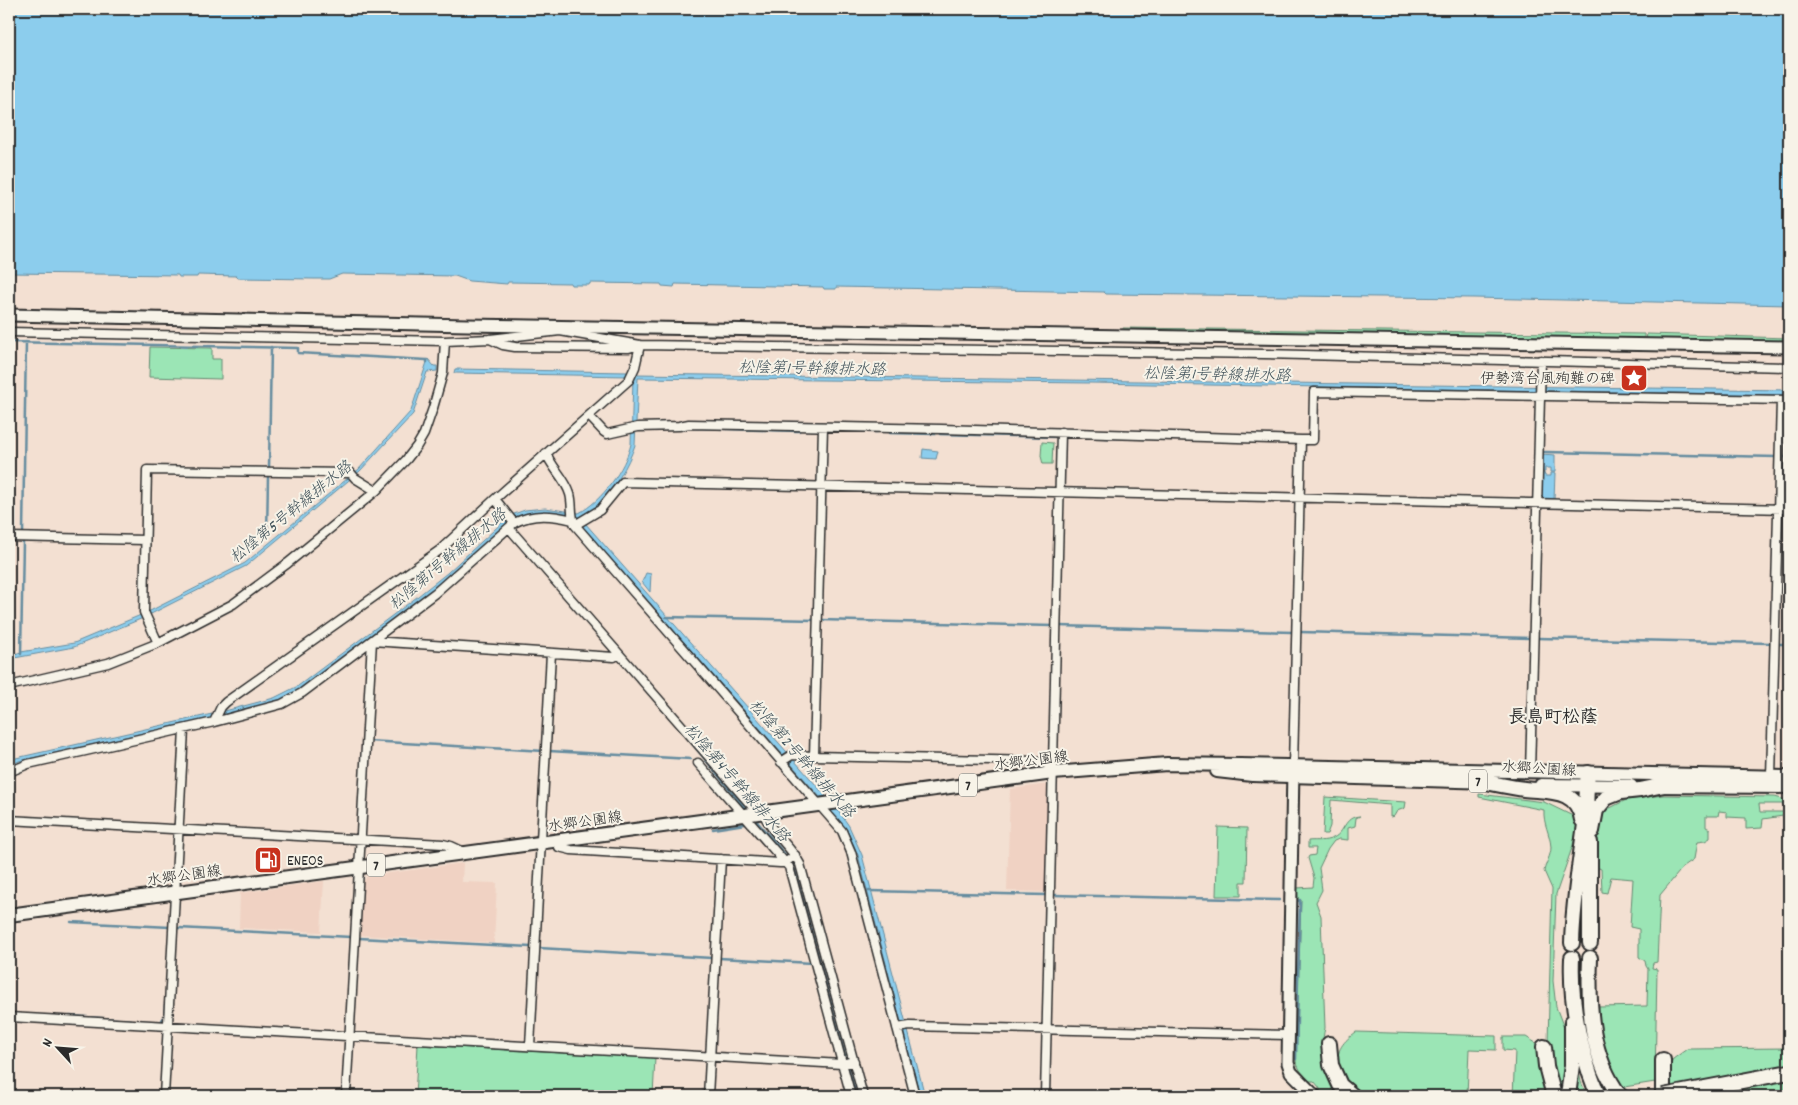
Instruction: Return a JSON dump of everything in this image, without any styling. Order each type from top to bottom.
[{"type":"highway","points":[[1482,781],[1524,789],[1555,792],[1571,798],[1580,810],[1586,844]]},
{"type":"highway","points":[[1588,782],[1586,844],[1590,943]]},
{"type":"highway","points":[[1572,943],[1572,923],[1586,844],[1600,804],[1606,798],[1620,792],[1664,785]]},
{"type":"highway","points":[[1569,1093],[1572,1065],[1572,958]]},
{"type":"highway","points":[[1590,958],[1592,1017],[1597,1050],[1608,1078],[1620,1096]]},
{"type":"highway","points":[[1571,975],[1581,1036],[1592,1080],[1599,1096]]},
{"type":"highway","points":[[1329,1044],[1331,1065],[1343,1091],[1353,1096]]},
{"type":"highway","points":[[1544,1047],[1546,1066],[1554,1096]]},
{"type":"highway","points":[[1663,1060],[1663,1096],[1789,1072]]},
{"type":"main road","name":"水郷公園線","points":[[9,916],[465,852],[541,844],[1053,770],[1167,764],[1482,781],[1789,787]]},
{"type":"main road","name":"水郷公園線","points":[[1293,771],[1530,772],[1588,782],[1789,777]]},
{"type":"street","points":[[9,315],[560,329],[1789,348]]},
{"type":"street","points":[[9,332],[445,341],[490,339],[560,329],[640,345],[1264,354],[1789,367]]},
{"type":"street","points":[[490,339],[503,345],[515,347],[628,348],[640,345]]},
{"type":"street","points":[[9,686],[108,663],[158,643],[233,604],[288,563],[376,490],[406,460],[424,434],[433,408],[442,373],[445,341]]},
{"type":"street","points":[[215,722],[220,709],[226,702],[440,550],[630,379],[640,345]]},
{"type":"street","points":[[1530,772],[1541,360]]},
{"type":"street","points":[[589,416],[607,434],[629,428],[688,424],[1061,432],[1313,440],[1314,392],[1785,400],[1778,509],[1771,777]]},
{"type":"street","points":[[814,756],[822,427]]},
{"type":"street","points":[[1045,1096],[1061,432]]},
{"type":"street","points":[[1301,440],[1288,1063],[1291,1072],[1314,1096]]},
{"type":"street","points":[[546,453],[548,460],[564,481],[570,495],[576,519],[783,761],[825,804],[842,832],[851,852],[901,1027],[915,1096]]},
{"type":"street","points":[[158,643],[144,612],[147,470],[350,472],[376,490]]},
{"type":"street","points":[[9,772],[28,764],[184,730],[282,704],[293,699],[435,593],[511,522],[545,515],[576,519],[600,510],[623,482],[1789,509]]},
{"type":"street","points":[[495,499],[511,522],[617,655],[753,814],[786,862],[848,1063],[863,1096]]},
{"type":"street","points":[[9,537],[145,540]]},
{"type":"street","points":[[372,641],[551,653],[617,655]]},
{"type":"street","points":[[346,1096],[372,641]]},
{"type":"street","points":[[530,1046],[551,653]]},
{"type":"street","points":[[164,1096],[184,730]]},
{"type":"street","points":[[783,761],[792,755],[1034,761],[1053,770]]},
{"type":"street","points":[[698,763],[753,814],[768,824],[800,864],[848,1063],[851,1096]]},
{"type":"street","points":[[9,820],[443,844],[465,852]]},
{"type":"street","points":[[558,841],[559,847],[571,850],[786,862],[795,856]]},
{"type":"street","points":[[708,1096],[721,859]]},
{"type":"street","points":[[9,1017],[710,1058],[848,1063]]},
{"type":"street","points":[[901,1027],[1288,1035]]},
{"type":"shaded area","points":[[1049,784],[1047,892],[1007,891],[1010,789]]},
{"type":"shaded area","points":[[463,863],[462,882],[497,883],[494,943],[358,935],[362,884],[367,876]]},
{"type":"shaded area","points":[[324,881],[321,932],[239,928],[240,893]]},
{"type":"green space","points":[[1123,328],[1644,334],[1644,338],[1638,338],[1638,340],[1123,331]]},
{"type":"green space","points":[[1647,334],[1789,338],[1789,343],[1646,340]]},
{"type":"green space","points":[[150,347],[212,348],[212,359],[221,359],[221,379],[149,377]]},
{"type":"green space","points":[[1042,442],[1053,443],[1052,464],[1043,464],[1041,456]]},
{"type":"green space","points":[[1479,794],[1544,802],[1577,818],[1573,845],[1556,894],[1553,981],[1556,1007],[1567,1036],[1568,1048],[1563,1096],[1559,1096],[1548,1042],[1552,889],[1544,871],[1551,847],[1544,810],[1479,797]]},
{"type":"green space","points":[[1663,795],[1775,797],[1786,800],[1787,804],[1759,804],[1760,812],[1784,812],[1783,816],[1763,819],[1762,828],[1746,829],[1746,818],[1727,817],[1727,812],[1719,811],[1718,816],[1706,816],[1706,827],[1710,829],[1710,838],[1697,842],[1694,859],[1684,866],[1660,895],[1657,962],[1653,963],[1652,968],[1657,969],[1655,1082],[1618,1088],[1594,1024],[1598,1007],[1647,1006],[1648,969],[1645,961],[1639,957],[1639,929],[1630,927],[1633,879],[1611,877],[1607,893],[1602,892],[1601,869],[1597,867],[1595,826],[1606,807],[1610,808],[1626,800]]},
{"type":"green space","points":[[1325,797],[1406,802],[1405,808],[1397,811],[1394,816],[1390,817],[1390,805],[1331,800],[1330,826],[1327,834],[1323,834]]},
{"type":"green space","points":[[1360,816],[1356,818],[1355,826],[1348,828],[1348,840],[1339,839],[1334,841],[1319,868],[1322,890],[1316,902],[1321,916],[1325,1028],[1323,1046],[1328,1072],[1340,1096],[1323,1096],[1314,1081],[1308,1081],[1304,1078],[1305,1076],[1296,1062],[1301,900],[1298,899],[1297,888],[1313,887],[1314,878],[1308,858],[1315,855],[1316,848],[1308,848],[1308,841],[1333,838],[1350,819]]},
{"type":"green space","points":[[1218,827],[1247,828],[1246,882],[1241,882],[1241,896],[1216,896]]},
{"type":"green space","points":[[1356,1032],[1496,1036],[1496,1050],[1469,1049],[1467,1095],[1512,1096],[1371,1097],[1362,1095],[1353,1089],[1346,1080],[1338,1060],[1339,1051],[1342,1046]]},
{"type":"green space","points":[[1503,1037],[1526,1037],[1536,1043],[1549,1096],[1513,1096],[1515,1051],[1503,1050]]},
{"type":"green space","points":[[418,1045],[655,1058],[653,1096],[415,1096]]},
{"type":"green space","points":[[1789,1048],[1789,1096],[1667,1096],[1668,1072],[1673,1059],[1687,1049]]},
{"type":"green space","points":[[1578,1068],[1581,1082],[1587,1096],[1570,1096]]},
{"type":"water","points":[[9,9],[1789,9],[1789,305],[1474,298],[1106,294],[1104,292],[836,287],[836,289],[824,289],[823,287],[675,284],[674,287],[662,286],[661,284],[590,283],[589,285],[571,285],[570,283],[508,282],[507,284],[469,281],[455,276],[342,274],[329,279],[314,279],[238,278],[236,276],[198,275],[197,277],[179,277],[178,275],[9,273]]},
{"type":"water","points":[[428,359],[434,366],[437,366],[437,371],[427,372],[413,414],[360,471],[246,566],[143,618],[74,647],[9,659],[9,656],[21,652],[74,643],[148,612],[245,563],[359,469],[411,411]]},
{"type":"water","points":[[455,369],[628,372],[636,374],[1789,390],[1789,395],[1091,383],[638,378],[635,445],[629,460],[620,477],[598,505],[581,516],[585,523],[838,810],[849,826],[862,855],[925,1096],[920,1096],[858,855],[846,831],[819,796],[582,526],[577,517],[537,512],[521,515],[514,519],[416,603],[299,690],[274,703],[218,718],[209,718],[19,761],[9,766],[9,761],[16,758],[221,712],[274,698],[298,686],[413,600],[514,514],[525,510],[545,508],[579,513],[596,501],[618,474],[624,464],[631,444],[633,379],[627,376],[454,373]]},
{"type":"water","points":[[923,449],[938,451],[936,459],[922,458]]},
{"type":"water","points":[[1541,454],[1555,455],[1555,472],[1551,472],[1551,468],[1545,468],[1545,472],[1541,472]]},
{"type":"water","points":[[1541,473],[1544,473],[1545,476],[1551,476],[1551,473],[1555,473],[1554,500],[1540,500]]},
{"type":"water","points":[[646,573],[651,574],[650,592],[642,582]]},
{"type":"waterway","name":"松陰第5号幹線排水路","points":[[9,342],[298,348],[298,353],[427,360],[427,362]]},
{"type":"waterway","points":[[23,533],[26,342]]},
{"type":"waterway","points":[[269,468],[271,347]]},
{"type":"waterway","points":[[692,428],[799,431]]},
{"type":"waterway","points":[[835,431],[877,432]]},
{"type":"waterway","points":[[890,433],[935,434]]},
{"type":"waterway","points":[[940,434],[1056,437]]},
{"type":"waterway","points":[[1066,437],[1192,440]]},
{"type":"waterway","points":[[1545,452],[1777,457]]},
{"type":"waterway","points":[[1782,457],[1789,457]]},
{"type":"waterway","points":[[267,537],[268,475]]},
{"type":"waterway","name":"松陰第4号幹線排水路","points":[[509,533],[685,735],[747,810]]},
{"type":"waterway","points":[[21,654],[23,541]]},
{"type":"waterway","points":[[666,617],[814,620]]},
{"type":"waterway","points":[[821,620],[1053,626]]},
{"type":"waterway","points":[[1059,626],[1292,632]]},
{"type":"waterway","points":[[1300,632],[1531,638]]},
{"type":"waterway","points":[[1537,638],[1770,643]]},
{"type":"waterway","points":[[1778,644],[1789,644]]},
{"type":"waterway","points":[[368,741],[544,751]]},
{"type":"waterway","points":[[549,751],[691,759]]},
{"type":"waterway","name":"松陰第4号幹線排水路","points":[[754,818],[793,864],[856,1096]]},
{"type":"waterway","points":[[713,829],[745,824]]},
{"type":"waterway","points":[[869,891],[1047,895]]},
{"type":"waterway","points":[[1053,895],[1279,900]]},
{"type":"waterway","points":[[1296,1059],[1300,900],[1298,901]]},
{"type":"waterway","points":[[71,922],[170,927]]},
{"type":"waterway","points":[[179,928],[351,937]]},
{"type":"waterway","points":[[359,938],[531,947]]},
{"type":"waterway","points":[[539,948],[712,958]]},
{"type":"waterway","points":[[719,958],[812,963]]},
{"type":"waterway","points":[[70,1016],[161,1022],[164,1017],[165,1004]]},
{"type":"place","name":"伊勢湾台風殉難の碑","points":[[1634,378]]},
{"type":"place","name":"ENEOS","points":[[268,860]]},
{"type":"district","name":"長島町松蔭","points":[[1553,716]]},
{"type":"water label","name":"松陰第1号幹線排水路","points":[[812,367]]},
{"type":"water label","name":"松陰第1号幹線排水路","points":[[1217,373]]},
{"type":"water label","name":"松陰第1号幹線排水路","points":[[447,558]]},
{"type":"water label","name":"松陰第2号幹線排水路","points":[[803,758]]}]
